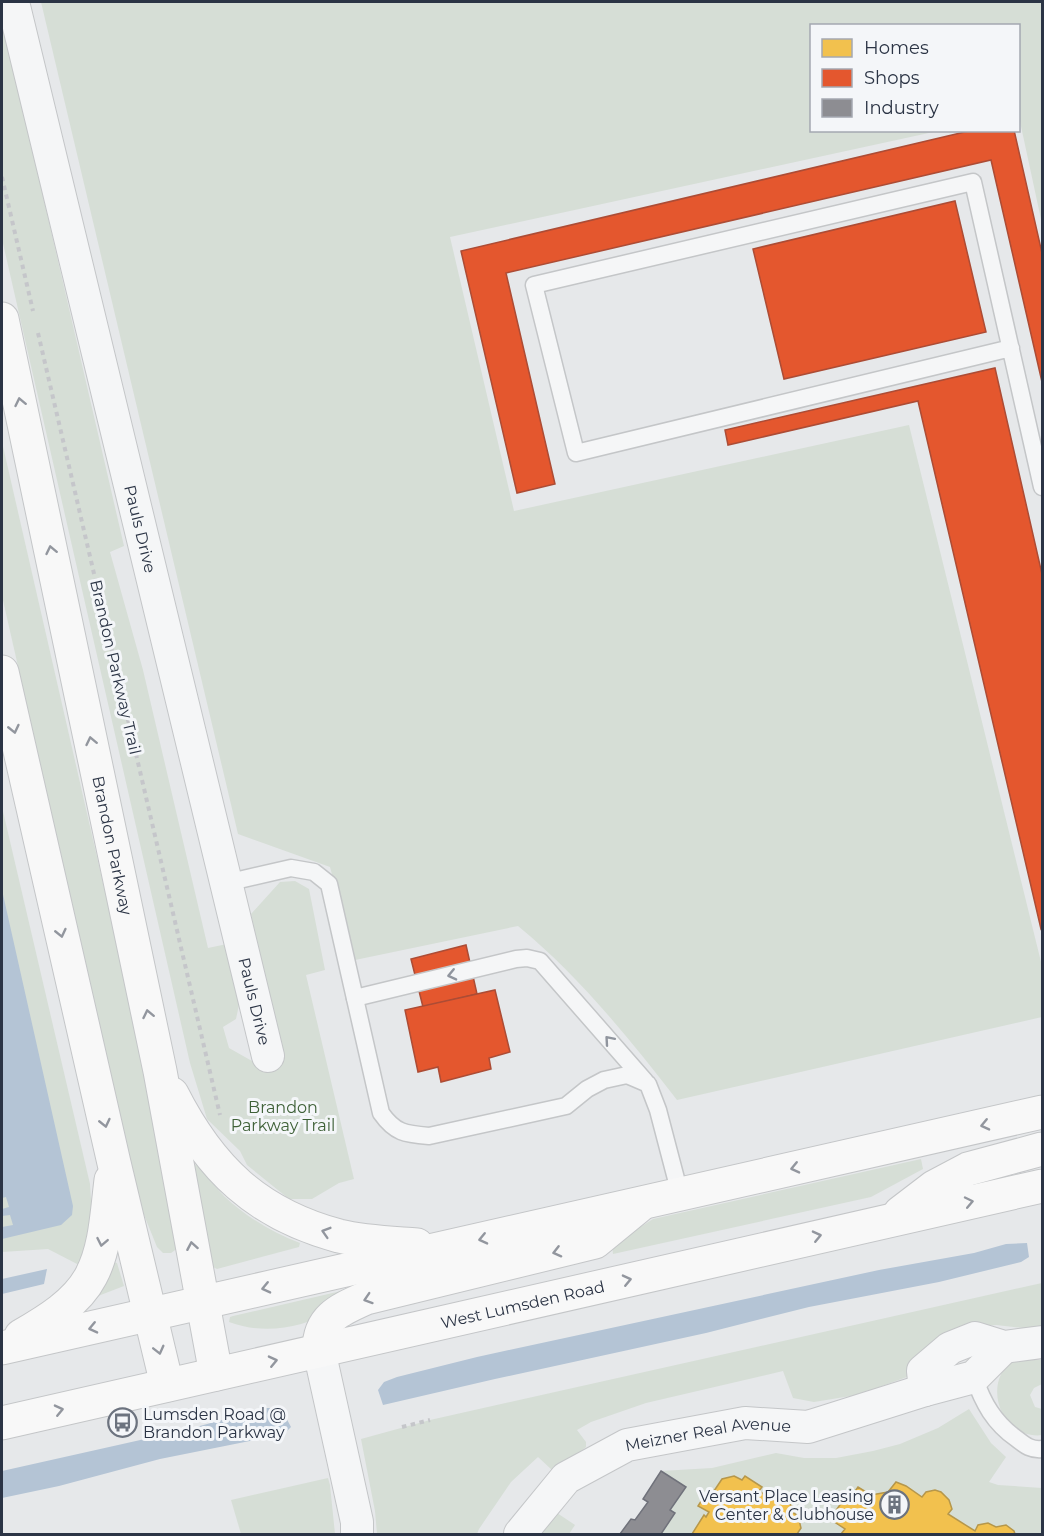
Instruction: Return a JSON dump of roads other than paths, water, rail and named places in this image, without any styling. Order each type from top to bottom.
[{"type":"main road","name":"Brandon Parkway","points":[[2,319],[160,1071],[216,1374]]},
{"type":"main road","points":[[2,672],[167,1385]]},
{"type":"main road","points":[[160,1071],[191,1127],[212,1156],[247,1193],[271,1209],[302,1224],[341,1237],[446,1247]]},
{"type":"main road","points":[[2,1347],[1042,1112]]},
{"type":"main road","points":[[891,1219],[934,1187],[968,1169],[1042,1149]]},
{"type":"main road","points":[[2,1347],[45,1322],[70,1301],[91,1276],[100,1252],[114,1163]]},
{"type":"main road","name":"West Lumsden Road","points":[[2,1423],[1042,1186]]},
{"type":"main road","points":[[319,1350],[323,1327],[337,1312],[366,1298],[595,1242],[642,1203]]},
{"type":"street","name":"Pauls Drive","points":[[13,2],[268,1056]]},
{"type":"street","points":[[925,1390],[923,1371],[950,1348],[975,1338],[1004,1347],[1042,1342]]},
{"type":"street","points":[[974,1377],[1004,1347]]},
{"type":"street","points":[[319,1350],[357,1522],[357,1534]]},
{"type":"street","name":"Meizner Real Avenue","points":[[520,1534],[566,1478],[627,1445],[745,1423],[808,1427],[974,1377]]},
{"type":"lane","points":[[1011,348],[576,453],[534,285],[973,182],[1011,348],[1042,487]]},
{"type":"lane","points":[[226,883],[291,868],[314,872],[329,884],[381,1113],[391,1127],[409,1134],[429,1136],[566,1106],[587,1089],[604,1080],[627,1075],[648,1083]]},
{"type":"lane","points":[[355,998],[516,959],[528,958],[540,961],[648,1083],[658,1110],[680,1194]]},
{"type":"lane","points":[[974,1377],[982,1399],[1002,1429],[1032,1450],[1042,1449]]},
{"type":"water","points":[[2,890],[73,1206],[72,1215],[61,1225],[2,1239],[2,1227],[13,1225],[10,1215],[2,1216],[2,1209],[9,1207],[6,1197],[2,1198]]},
{"type":"water","points":[[1027,1243],[1029,1257],[1021,1262],[939,1282],[809,1307],[706,1333],[383,1405],[378,1390],[384,1382],[397,1377],[477,1357],[879,1270],[974,1253],[1006,1244]]},
{"type":"water","points":[[47,1269],[44,1284],[2,1294],[2,1279]]},
{"type":"water","points":[[266,1408],[281,1408],[291,1427],[284,1434],[160,1459],[59,1486],[2,1498],[2,1471],[185,1430]]},
{"type":"place","name":"Lumsden Road @ Brandon Parkway","points":[[122,1423]]},
{"type":"place","name":"Versant Place Leasing Center & Clubhouse","points":[[895,1505]]},
{"type":"park label","name":"Brandon Parkway Trail","points":[[283,1116]]}]
